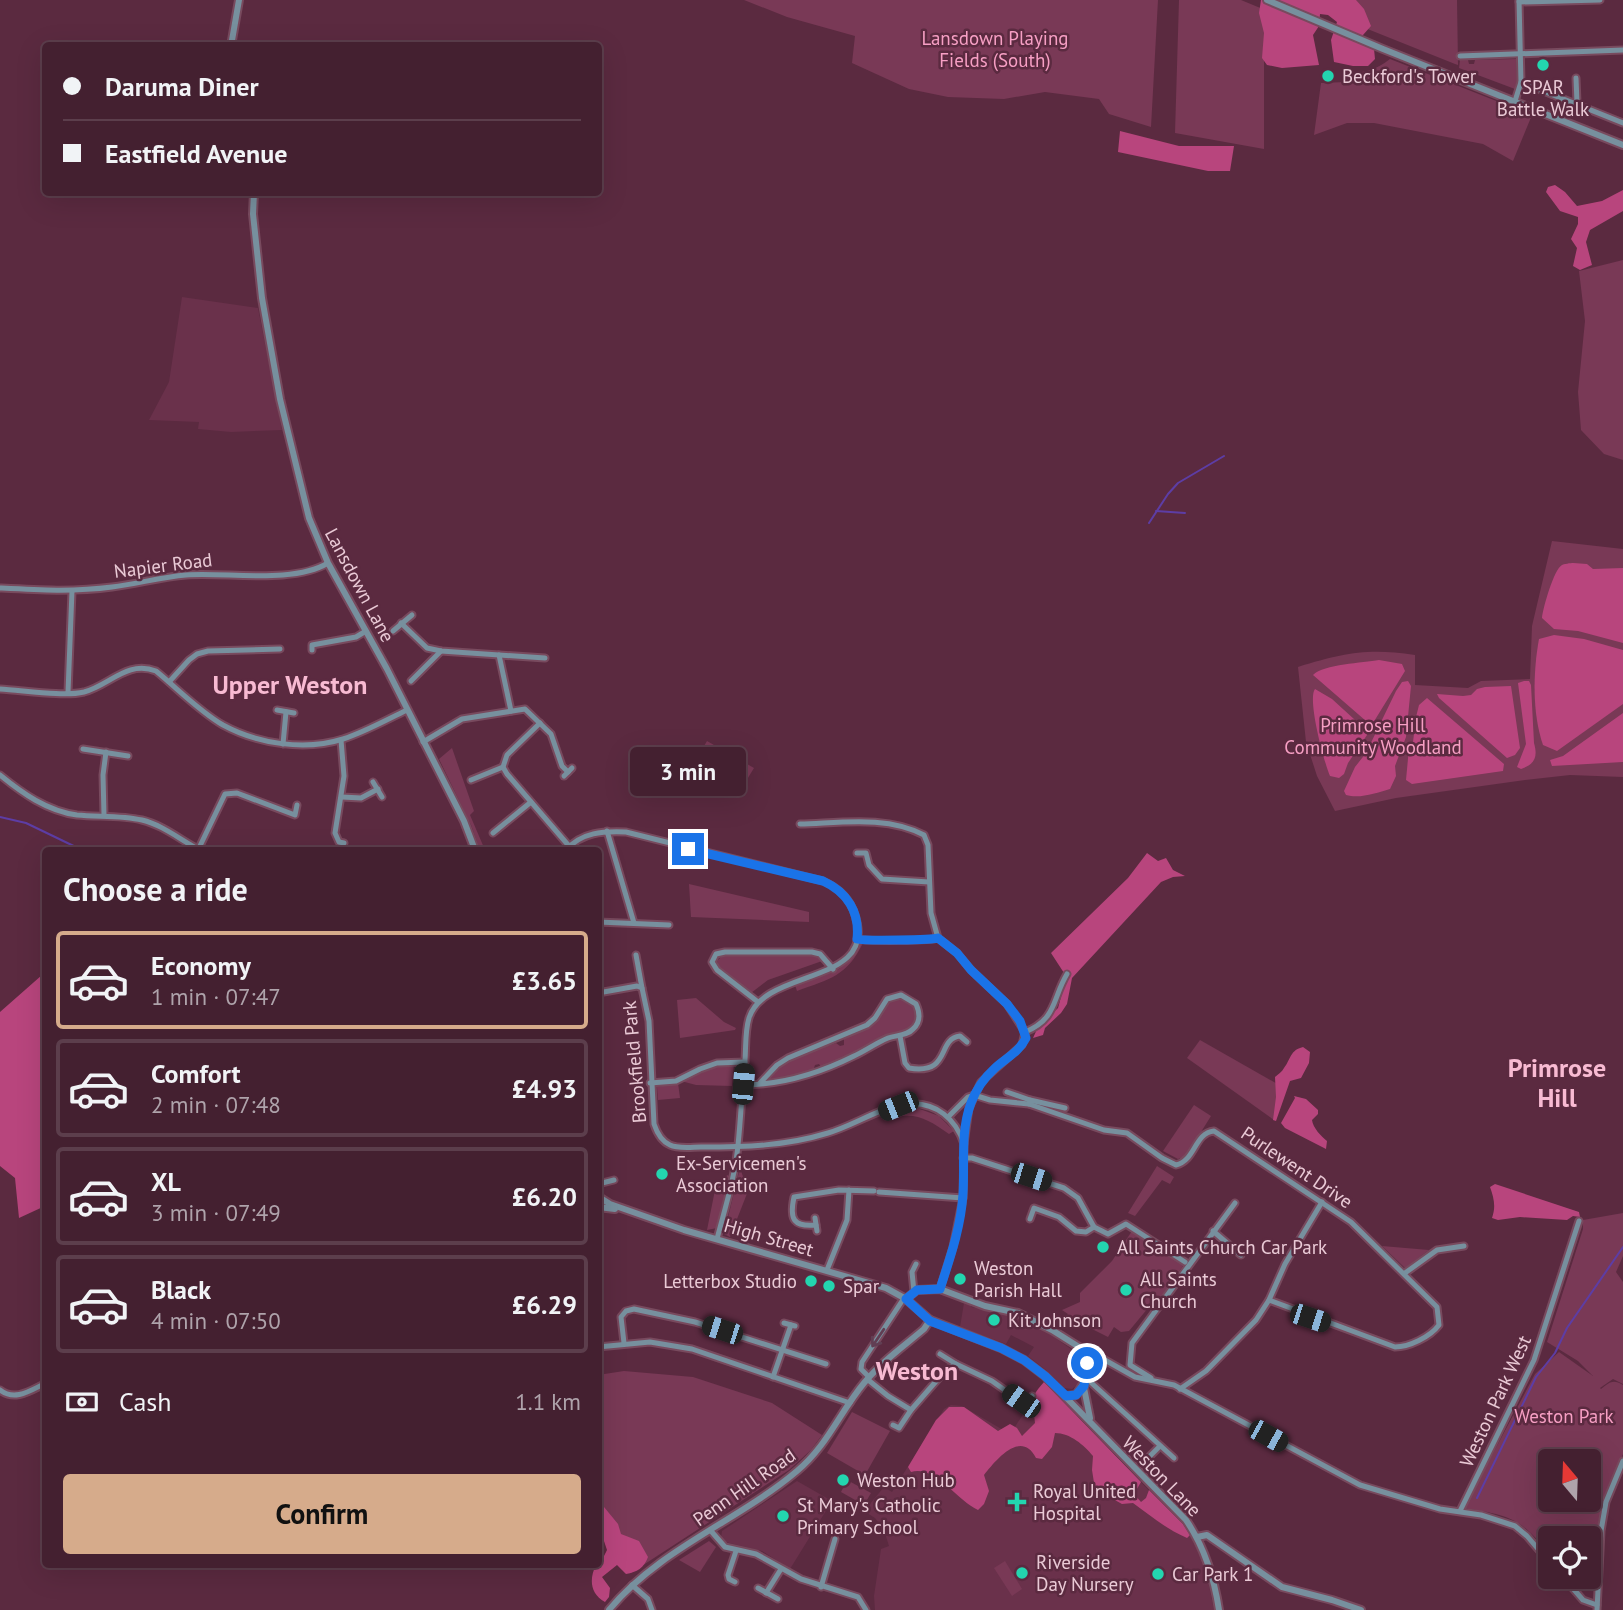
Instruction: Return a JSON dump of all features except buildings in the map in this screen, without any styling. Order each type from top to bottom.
[{"type":"street","points":[[232,42],[239,0]]},
{"type":"street","points":[[1267,0],[1623,145]]},
{"type":"street","points":[[1515,100],[1521,82],[1519,1],[1600,0]]},
{"type":"street","points":[[1460,56],[1623,50]]},
{"type":"street","points":[[1471,56],[1471,63]]},
{"type":"street","points":[[1576,78],[1577,103]]},
{"type":"street","points":[[1521,82],[1623,123]]},
{"type":"street","name":"Lansdown Lane","points":[[254,196],[253,214],[261,288],[280,399],[309,518],[328,563],[407,710],[464,821],[474,847]]},
{"type":"street","name":"Napier Road","points":[[0,587],[72,591],[115,587],[181,575],[292,574],[311,571],[328,563]]},
{"type":"street","points":[[68,692],[72,591]]},
{"type":"street","points":[[393,631],[412,615]]},
{"type":"street","points":[[401,623],[427,648],[545,658]]},
{"type":"street","points":[[312,650],[312,645],[356,637],[366,631]]},
{"type":"street","points":[[169,682],[197,654],[208,651],[280,649]]},
{"type":"street","points":[[266,650],[266,659]]},
{"type":"street","points":[[411,681],[440,651]]},
{"type":"street","points":[[499,655],[510,711]]},
{"type":"street","points":[[0,689],[86,691],[136,667],[147,668],[156,671],[223,724],[248,736],[283,744],[341,740],[407,710]]},
{"type":"street","points":[[423,742],[462,719],[525,709],[551,734],[562,766],[568,772]]},
{"type":"street","points":[[277,710],[294,713]]},
{"type":"street","points":[[283,744],[286,712]]},
{"type":"street","points":[[470,781],[503,767],[507,754],[540,723]]},
{"type":"street","points":[[341,740],[344,766],[335,834],[338,842],[344,843]]},
{"type":"street","points":[[83,750],[128,756]]},
{"type":"street","points":[[104,815],[103,775],[106,752]]},
{"type":"street","points":[[503,767],[566,847]]},
{"type":"street","points":[[0,775],[32,798],[60,811],[150,823],[194,847]]},
{"type":"street","points":[[373,782],[382,797]]},
{"type":"street","points":[[342,797],[361,798],[378,789]]},
{"type":"street","points":[[200,847],[225,794],[237,793],[295,815],[297,805]]},
{"type":"street","points":[[493,834],[531,802]]},
{"type":"street","points":[[800,824],[872,822],[898,825],[923,835],[928,841],[932,920],[938,938],[957,953],[1007,1004],[1026,1032]]},
{"type":"street","points":[[607,831],[634,923]]},
{"type":"street","points":[[569,847],[589,834],[626,832],[823,881],[843,893],[852,906],[857,922],[857,939],[845,960],[833,969],[777,988],[758,1002],[749,1019],[738,1147],[717,1239]]},
{"type":"street","points":[[856,853],[866,853],[869,864],[879,877],[885,880],[929,882]]},
{"type":"street","points":[[602,922],[669,925]]},
{"type":"street","points":[[857,939],[931,941],[938,938]]},
{"type":"street","points":[[758,1002],[717,971],[712,962],[716,954],[811,952],[820,954],[833,969]]},
{"type":"street","points":[[636,955],[642,988]]},
{"type":"street","points":[[940,1289],[953,1247],[963,1198],[964,1144],[974,1094],[981,1082],[1022,1045],[1026,1032],[1053,1010],[1067,974]]},
{"type":"street","name":"Brookfield Park","points":[[602,992],[637,986],[642,988],[649,1021],[654,1124],[664,1142],[672,1146],[738,1147],[785,1144],[852,1125],[908,1104],[928,1105],[948,1116]]},
{"type":"street","points":[[743,1084],[759,1084],[812,1074],[886,1039],[912,1031],[920,1016],[913,1001],[901,995],[887,999],[867,1025],[788,1058],[777,1065],[759,1084]]},
{"type":"street","points":[[900,1036],[905,1063],[914,1069],[937,1063],[952,1038],[960,1036],[967,1042]]},
{"type":"street","points":[[650,1083],[676,1081],[717,1063],[744,1062]]},
{"type":"street","points":[[1007,1092],[1030,1102],[1065,1108]]},
{"type":"street","points":[[964,1144],[958,1129],[948,1116],[974,1094]]},
{"type":"street","name":"Purlewent Drive","points":[[974,1094],[990,1100],[1030,1102],[1104,1130],[1127,1133],[1176,1165],[1189,1159],[1202,1136],[1207,1132],[1214,1132],[1351,1222],[1437,1307],[1439,1325],[1434,1331],[1402,1347],[1386,1345],[1269,1300]]},
{"type":"street","points":[[963,1158],[972,1158],[1064,1188],[1078,1198],[1094,1227],[1108,1234],[1126,1223],[1185,1262]]},
{"type":"street","points":[[602,1183],[614,1180]]},
{"type":"street","points":[[815,1218],[817,1228],[796,1224],[794,1197],[849,1190],[963,1198]]},
{"type":"street","points":[[827,1270],[847,1220],[849,1190]]},
{"type":"street","name":"High Street","points":[[602,1198],[610,1204],[684,1230],[880,1286],[905,1298],[930,1321]]},
{"type":"street","points":[[1180,1389],[1206,1371],[1256,1320],[1322,1202]]},
{"type":"street","points":[[1157,1381],[1130,1365],[1132,1343],[1235,1203]]},
{"type":"street","name":"High Street","points":[[602,1206],[624,1209]]},
{"type":"street","points":[[1030,1219],[1034,1208],[1059,1217],[1076,1231],[1086,1232],[1094,1227]]},
{"type":"street","name":"Weston Park West","points":[[1461,1511],[1534,1360],[1579,1221]]},
{"type":"street","points":[[1213,1231],[1241,1255]]},
{"type":"street","points":[[1405,1273],[1430,1253],[1458,1244]]},
{"type":"street","points":[[914,1292],[912,1272],[916,1264]]},
{"type":"street","points":[[911,1410],[888,1396],[868,1378],[861,1369],[862,1362],[905,1298],[923,1289],[940,1289],[985,1306],[1025,1315],[1079,1348],[1086,1357],[1084,1386],[1087,1413],[1093,1425]]},
{"type":"street","points":[[624,1343],[621,1317],[626,1311],[634,1309],[695,1322],[826,1364]]},
{"type":"street","name":"Penn Hill Road","points":[[610,1610],[632,1586],[674,1554],[784,1483],[809,1462],[824,1445],[868,1378],[930,1321]]},
{"type":"street","name":"Weston Lane","points":[[930,1321],[1001,1348],[1024,1360],[1045,1376],[1186,1520],[1197,1537],[1207,1535],[1282,1587],[1360,1610]]},
{"type":"street","points":[[773,1377],[790,1324]]},
{"type":"street","points":[[602,1346],[650,1342],[692,1349],[850,1404]]},
{"type":"street","points":[[940,1354],[992,1381],[1026,1405],[1032,1396]]},
{"type":"street","points":[[1086,1357],[1096,1355],[1135,1377],[1180,1389],[1360,1485],[1440,1509],[1501,1520],[1515,1526],[1538,1549]]},
{"type":"street","points":[[894,1425],[899,1428],[944,1371],[956,1364]]},
{"type":"street","points":[[1086,1378],[1174,1458]]},
{"type":"street","points":[[0,1390],[7,1395],[20,1395],[42,1385]]},
{"type":"street","points":[[1066,1396],[1076,1395],[1084,1386]]},
{"type":"street","points":[[1149,1457],[1160,1446]]},
{"type":"street","points":[[1573,1589],[1583,1600],[1597,1608],[1601,1530],[1606,1502],[1623,1461]]},
{"type":"street","points":[[711,1531],[721,1545],[756,1554],[821,1587],[859,1597],[866,1610]]},
{"type":"street","points":[[1197,1537],[1209,1562],[1219,1610]]},
{"type":"street","points":[[821,1587],[835,1539]]},
{"type":"street","points":[[735,1582],[729,1579],[728,1575],[736,1551]]},
{"type":"street","points":[[766,1593],[781,1569]]},
{"type":"street","points":[[632,1586],[648,1599],[652,1610]]},
{"type":"street","points":[[758,1588],[778,1599]]},
{"type":"shaded area","points":[[1261,0],[1356,0],[1364,9],[1371,26],[1363,35],[1362,43],[1374,49],[1375,59],[1368,66],[1334,62],[1331,40],[1337,22],[1328,15],[1320,14],[1319,26],[1313,35],[1319,65],[1282,68],[1267,65],[1262,58],[1264,33],[1259,13]]},
{"type":"shaded area","points":[[1120,131],[1179,146],[1234,146],[1230,171],[1208,171],[1118,152]]},
{"type":"shaded area","points":[[1555,185],[1577,206],[1602,201],[1623,190],[1623,211],[1590,230],[1586,242],[1592,265],[1580,270],[1573,266],[1577,248],[1571,239],[1578,224],[1578,217],[1560,211],[1546,192],[1548,187]]},
{"type":"shaded area","points":[[182,297],[258,308],[282,430],[231,432],[198,429],[199,422],[149,420],[169,382]]},
{"type":"shaded area","points":[[1573,563],[1587,564],[1593,569],[1623,568],[1623,643],[1578,631],[1554,629],[1542,618],[1559,568]]},
{"type":"shaded area","points":[[1554,635],[1584,639],[1623,650],[1623,704],[1557,751],[1543,745],[1537,720],[1535,692],[1539,639]]},
{"type":"shaded area","points":[[1379,660],[1402,664],[1405,671],[1373,723],[1366,721],[1313,675],[1334,666]]},
{"type":"shaded area","points":[[1408,681],[1411,686],[1406,737],[1390,789],[1362,796],[1346,795],[1344,791],[1355,767],[1366,753],[1396,691],[1402,682]]},
{"type":"shaded area","points":[[1529,681],[1531,685],[1536,752],[1530,765],[1521,769],[1517,767],[1526,744],[1518,683]]},
{"type":"shaded area","points":[[1511,686],[1520,748],[1515,755],[1507,758],[1437,694],[1463,696],[1471,695],[1477,689],[1485,687]]},
{"type":"shaded area","points":[[1315,689],[1332,699],[1366,730],[1367,735],[1339,778],[1330,776],[1321,745],[1313,705]]},
{"type":"shaded area","points":[[1427,698],[1504,764],[1503,771],[1412,784],[1406,780],[1409,748],[1413,742],[1419,705]]},
{"type":"shaded area","points":[[1623,713],[1623,762],[1552,766],[1550,760],[1563,756]]},
{"type":"shaded area","points":[[1147,853],[1158,861],[1166,858],[1173,870],[1185,876],[1161,882],[1072,978],[1067,1004],[1045,1028],[1043,1035],[1033,1038],[1038,1027],[1058,1008],[1065,982],[1064,973],[1051,953],[1128,878]]},
{"type":"shaded area","points":[[42,975],[42,1207],[19,1218],[15,1178],[0,1166],[0,1012]]},
{"type":"shaded area","points":[[1303,1047],[1310,1052],[1309,1063],[1301,1078],[1290,1081],[1276,1121],[1273,1120],[1275,1077],[1293,1053]]},
{"type":"shaded area","points":[[1294,1096],[1306,1099],[1318,1110],[1312,1120],[1327,1141],[1326,1149],[1285,1128],[1281,1123]]},
{"type":"shaded area","points":[[1495,1184],[1579,1212],[1580,1217],[1573,1216],[1567,1220],[1492,1218],[1494,1203],[1490,1187]]},
{"type":"shaded area","points":[[964,1303],[971,1304],[971,1307],[1020,1317],[1078,1354],[1083,1368],[1078,1384],[1072,1389],[1064,1388],[1028,1356],[1034,1347],[1011,1335],[1006,1344],[960,1327]]},
{"type":"shaded area","points":[[1044,1382],[1141,1482],[1134,1494],[1141,1502],[1149,1490],[1183,1524],[1190,1535],[1187,1538],[1133,1503],[1122,1504],[1095,1489],[1093,1456],[1076,1440],[1066,1435],[1055,1433],[1052,1447],[1042,1459],[1036,1458],[1023,1446],[1002,1455],[984,1475],[989,1491],[984,1504],[978,1510],[938,1479],[920,1471],[911,1472],[908,1467],[936,1420],[949,1407],[964,1407],[998,1431],[1010,1424],[1017,1428],[1022,1436],[1035,1423],[1033,1398]]},
{"type":"shaded area","name":"Royal United Hospital","points":[[1041,1388],[1056,1396],[1188,1530],[1204,1561],[1214,1610],[875,1610],[874,1596],[881,1549],[889,1546],[884,1530],[875,1518],[864,1511],[884,1487],[892,1492],[944,1409],[951,1405],[962,1406],[1010,1434]]},
{"type":"shaded area","name":"St Mary's Catholic Primary School","points":[[797,1481],[832,1501],[790,1569],[762,1551],[725,1542],[721,1538],[722,1531]]},
{"type":"shaded area","points":[[602,1499],[604,1507],[618,1524],[621,1534],[639,1541],[648,1557],[642,1567],[634,1572],[626,1574],[617,1565],[602,1577],[610,1588],[605,1602],[596,1595],[592,1576],[595,1568],[602,1568],[602,1557],[607,1550],[602,1535]]},
{"type":"green space","name":"Lansdown Playing Fields (South)","points":[[744,0],[1158,0],[1151,127],[1109,114],[1099,99],[1045,92],[1004,99],[948,97],[909,89],[852,63],[855,36],[787,17]]},
{"type":"green space","points":[[1179,0],[1241,0],[1270,12],[1264,62],[1264,149],[1175,133]]},
{"type":"green space","points":[[1295,0],[1457,0],[1458,65],[1455,64]]},
{"type":"green space","points":[[1390,59],[1532,115],[1513,161],[1483,144],[1374,123],[1347,123],[1314,135],[1321,83],[1346,82],[1347,73],[1370,70]]},
{"type":"green space","points":[[1516,59],[1515,89],[1459,68],[1460,60],[1468,60],[1469,64],[1474,64],[1475,60]]},
{"type":"green space","points":[[1623,260],[1623,460],[1604,454],[1581,430],[1578,392],[1585,321],[1579,271]]},
{"type":"green space","name":"Primrose Hill Community Woodland","points":[[1552,541],[1623,549],[1623,777],[1570,775],[1525,780],[1396,798],[1335,811],[1317,776],[1306,742],[1298,667],[1343,655],[1383,652],[1415,655],[1415,685],[1468,688],[1481,681],[1530,679],[1532,626]]},
{"type":"green space","points":[[707,741],[754,768],[743,786],[697,758]]},
{"type":"green space","points":[[452,748],[474,811],[470,815],[484,847],[479,847],[439,759]]},
{"type":"green space","points":[[689,884],[809,912],[809,922],[691,917]]},
{"type":"green space","points":[[859,943],[863,943],[844,970],[797,991],[795,985],[839,969],[850,960]]},
{"type":"green space","points":[[724,954],[815,956],[825,960],[768,980],[751,993],[719,968],[717,961]]},
{"type":"green space","points":[[900,997],[915,1005],[918,1016],[913,1028],[821,1067],[819,1064],[815,1065],[813,1071],[765,1081],[780,1067],[798,1057],[836,1043],[844,1045],[844,1039],[877,1019],[890,1000]]},
{"type":"green space","points":[[696,998],[724,1022],[736,1028],[735,1030],[680,1038],[677,1000]]},
{"type":"green space","points":[[1200,1040],[1281,1086],[1274,1120],[1187,1058]]},
{"type":"green space","points":[[734,1064],[732,1086],[696,1085],[681,1081],[711,1068]]},
{"type":"green space","points":[[678,1083],[680,1098],[658,1100],[657,1087]]},
{"type":"green space","points":[[1194,1105],[1211,1116],[1186,1156],[1178,1159],[1163,1151]]},
{"type":"green space","points":[[917,1108],[939,1116],[954,1131],[949,1134],[934,1124],[913,1116],[887,1120],[885,1116],[903,1109]]},
{"type":"green space","points":[[1157,1166],[1174,1177],[1170,1184],[1162,1180],[1135,1216],[1128,1213]]},
{"type":"green space","points":[[740,1168],[748,1191],[730,1237],[724,1234]]},
{"type":"green space","points":[[727,1175],[729,1182],[717,1228],[707,1230],[715,1190]]},
{"type":"green space","name":"Weston Park","points":[[1623,1213],[1623,1256],[1616,1272],[1623,1282],[1623,1384],[1613,1379],[1600,1388],[1614,1382],[1623,1385],[1623,1454],[1598,1526],[1538,1526],[1538,1541],[1521,1525],[1504,1516],[1464,1508],[1535,1374],[1559,1352],[1593,1376],[1578,1361],[1547,1342],[1583,1229],[1583,1220]]},
{"type":"green space","points":[[1132,1231],[1185,1263],[1161,1297],[1158,1296],[1129,1331],[1121,1332],[1114,1327],[1108,1337],[1066,1316],[1068,1314],[1062,1310],[1080,1302],[1080,1293],[1112,1261]]},
{"type":"green space","points":[[1382,1246],[1429,1250],[1405,1268]]},
{"type":"green space","points":[[624,1371],[693,1377],[772,1403],[822,1435],[811,1450],[789,1470],[631,1573],[602,1522],[602,1374]]},
{"type":"green space","points":[[852,1412],[890,1431],[865,1475],[827,1453]]},
{"type":"green space","points":[[847,1480],[871,1493],[864,1505],[841,1492]]},
{"type":"green space","points":[[709,1541],[716,1547],[700,1572],[679,1560]]},
{"type":"green space","points":[[1005,1561],[1022,1589],[1012,1596],[994,1568]]},
{"type":"waterway","points":[[1149,523],[1178,483],[1224,456]]},
{"type":"waterway","points":[[1156,511],[1185,513]]},
{"type":"waterway","points":[[0,817],[26,823],[76,847]]},
{"type":"waterway","points":[[1477,1498],[1536,1377],[1555,1353],[1567,1328],[1623,1247]]},
{"type":"place","name":"SPAR Battle Walk","points":[[1543,65]]},
{"type":"place","name":"Beckford's Tower","points":[[1328,76]]},
{"type":"place","name":"Ex-Servicemen's Association","points":[[662,1174]]},
{"type":"place","name":"All Saints Church Car Park","points":[[1103,1247]]},
{"type":"place","name":"Weston Parish Hall","points":[[960,1279]]},
{"type":"place","name":"Letterbox Studio","points":[[811,1281]]},
{"type":"place","name":"Spar","points":[[829,1286]]},
{"type":"place","name":"All Saints Church","points":[[1126,1290]]},
{"type":"place","name":"Kit Johnson","points":[[994,1320]]},
{"type":"place","name":"Weston Hub","points":[[843,1480]]},
{"type":"place","name":"Royal United Hospital","points":[[1017,1502]]},
{"type":"place","name":"St Mary's Catholic Primary School","points":[[783,1516]]},
{"type":"place","name":"Riverside Day Nursery","points":[[1022,1573]]},
{"type":"place","name":"Car Park 1","points":[[1158,1574]]},
{"type":"district","name":"Upper Weston","points":[[290,684]]},
{"type":"district","name":"Primrose Hill","points":[[1557,1082]]},
{"type":"district","name":"Weston","points":[[917,1370]]},
{"type":"route","points":[[688,849],[823,881],[834,886],[852,906],[857,922],[857,939],[931,941],[938,938],[957,953],[1007,1004],[1020,1021],[1026,1038],[1017,1051],[981,1082],[971,1102],[964,1144],[963,1198],[953,1247],[940,1289],[917,1290],[906,1299],[930,1321],[1001,1348],[1024,1360],[1066,1396],[1076,1395],[1084,1386],[1087,1363]]}]
